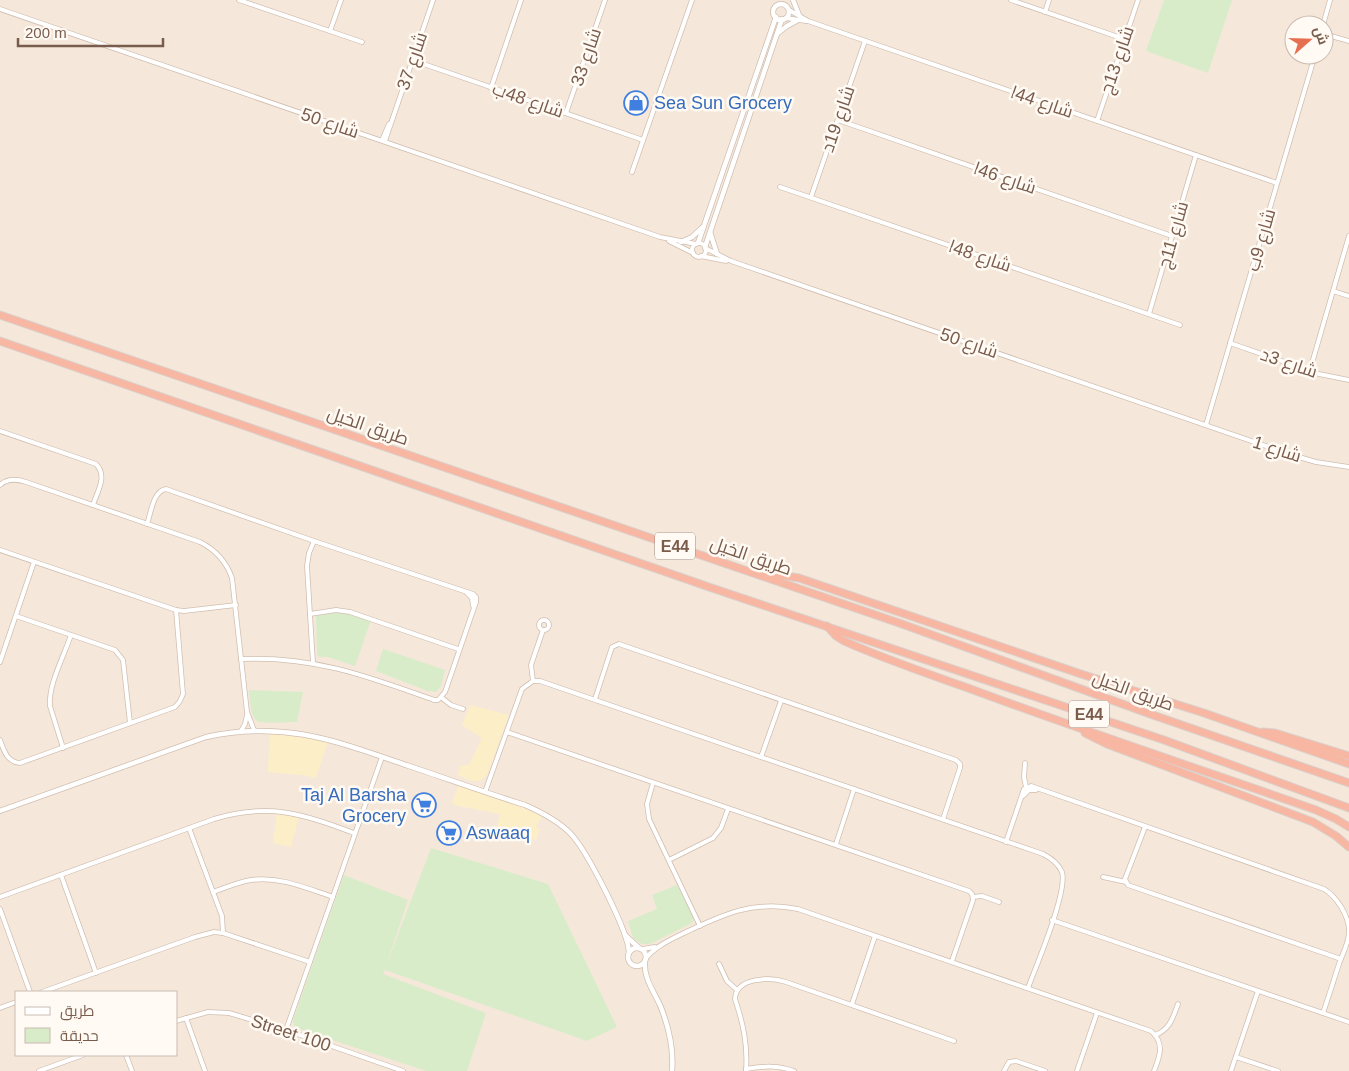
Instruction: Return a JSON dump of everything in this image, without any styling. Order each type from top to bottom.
[{"type":"highway","name":"طريق الخيل","points":[[0,315],[920,630],[1159,717],[1349,783]]},
{"type":"highway","name":"طريق الخيل","points":[[0,341],[344,461],[1164,740],[1349,808]]},
{"type":"highway","points":[[0,345],[15,346]]},
{"type":"highway","points":[[761,576],[780,575],[799,578],[1082,674],[1204,713],[1349,764]]},
{"type":"highway","points":[[827,626],[836,636],[850,644],[926,674],[1279,797],[1330,816],[1349,827]]},
{"type":"highway","points":[[1077,727],[1090,737],[1107,744],[1313,822],[1336,836],[1349,847]]},
{"type":"highway","points":[[1257,733],[1275,734],[1349,756]]},
{"type":"street","points":[[239,0],[362,42]]},
{"type":"street","points":[[330,31],[341,0]]},
{"type":"street","name":"شارع 37","points":[[384,141],[433,0]]},
{"type":"street","points":[[491,88],[521,0]]},
{"type":"street","name":"شارع 33","points":[[566,113],[605,0]]},
{"type":"street","points":[[632,172],[692,0]]},
{"type":"street","points":[[788,8],[781,2],[774,9],[776,17],[704,226],[697,244],[693,248],[697,256],[701,256],[705,252],[710,230],[777,34],[788,8],[789,0]]},
{"type":"street","points":[[777,34],[798,18],[793,0]]},
{"type":"street","points":[[1011,0],[1124,39]]},
{"type":"street","points":[[1045,12],[1049,0]]},
{"type":"street","name":"شارع 13ج","points":[[1096,121],[1138,0]]},
{"type":"street","points":[[1326,15],[1330,0]]},
{"type":"street","name":"شارع 44ا","points":[[788,8],[798,18]]},
{"type":"street","name":"شارع 50","points":[[0,9],[660,237],[697,244]]},
{"type":"street","points":[[776,17],[784,19]]},
{"type":"street","name":"شارع 44ا","points":[[784,19],[798,18],[808,21],[1277,183]]},
{"type":"street","points":[[1334,37],[1349,41]]},
{"type":"street","name":"شارع 19د","points":[[811,198],[865,40]]},
{"type":"street","name":"شارع 48ب","points":[[412,60],[643,140]]},
{"type":"street","name":"شارع 9ب","points":[[1206,425],[1311,65]]},
{"type":"street","name":"شارع 46ا","points":[[838,120],[1172,236]]},
{"type":"street","name":"شارع 11ج","points":[[1149,314],[1196,155]]},
{"type":"street","name":"شارع 48ا","points":[[780,187],[1180,324]]},
{"type":"street","points":[[681,242],[692,237],[704,226]]},
{"type":"street","points":[[710,230],[717,254]]},
{"type":"street","points":[[1310,370],[1349,236]]},
{"type":"street","name":"شارع 50","points":[[660,237],[694,253]]},
{"type":"street","points":[[697,244],[705,247]]},
{"type":"street","name":"شارع 50","points":[[705,247],[731,261],[1206,425]]},
{"type":"street","name":"شارع 50","points":[[701,256],[731,261]]},
{"type":"street","points":[[1333,291],[1349,296]]},
{"type":"street","name":"شارع 3د","points":[[1230,343],[1310,370],[1349,380]]},
{"type":"street","name":"شارع 1","points":[[1206,425],[1304,459],[1349,467]]},
{"type":"street","points":[[0,431],[96,464],[102,472],[102,477],[93,505]]},
{"type":"street","points":[[0,485],[10,480],[18,479],[200,542],[220,556],[232,578],[236,605],[247,712],[241,731]]},
{"type":"street","points":[[147,524],[158,494],[166,489],[472,594],[476,597],[476,602],[442,698]]},
{"type":"street","points":[[313,663],[306,566],[314,541]]},
{"type":"street","points":[[0,550],[176,610],[184,611],[236,605]]},
{"type":"street","points":[[0,662],[34,562]]},
{"type":"street","points":[[0,740],[6,756],[20,763],[174,707],[180,701],[183,694],[176,610]]},
{"type":"street","points":[[310,614],[336,610],[350,612],[458,649]]},
{"type":"street","points":[[16,616],[115,650],[120,654],[124,666],[130,723]]},
{"type":"street","points":[[533,681],[531,665],[543,630]]},
{"type":"street","points":[[63,748],[49,700],[71,635]]},
{"type":"street","points":[[595,699],[612,647],[616,644],[956,760],[960,764],[960,768],[943,819]]},
{"type":"street","points":[[241,659],[269,659],[313,663],[350,671],[434,700],[442,698]]},
{"type":"street","points":[[485,792],[522,689],[533,681],[540,681],[1042,854],[1051,858],[1058,865],[1062,873],[1063,883],[1028,988]]},
{"type":"street","points":[[442,698],[451,705],[463,709]]},
{"type":"street","points":[[761,757],[780,701]]},
{"type":"street","points":[[247,712],[254,730]]},
{"type":"street","points":[[0,811],[187,743],[206,737],[254,730],[285,731],[344,743],[525,805],[558,822],[571,834],[588,858],[626,935],[640,949],[645,959],[646,976],[670,1032],[672,1071]]},
{"type":"street","points":[[507,732],[969,891],[973,897]]},
{"type":"street","points":[[286,1030],[382,757]]},
{"type":"street","points":[[1006,842],[1026,787],[1024,776],[1025,762]]},
{"type":"street","points":[[653,783],[647,804],[647,812],[700,926]]},
{"type":"street","points":[[1026,787],[1031,786],[1324,889],[1330,893],[1338,904],[1348,926],[1348,939],[1323,1013]]},
{"type":"street","points":[[836,844],[854,789]]},
{"type":"street","points":[[1022,796],[1029,790],[1038,790]]},
{"type":"street","points":[[670,860],[713,838],[721,828],[728,809]]},
{"type":"street","points":[[0,897],[189,828],[245,811],[269,810],[292,812],[354,833]]},
{"type":"street","points":[[1126,882],[1125,879],[1145,827]]},
{"type":"street","points":[[189,828],[222,916],[224,933]]},
{"type":"street","points":[[60,875],[96,973]]},
{"type":"street","points":[[1103,877],[1126,882],[1130,886],[1341,959]]},
{"type":"street","points":[[213,892],[249,881],[274,880],[333,897]]},
{"type":"street","points":[[973,897],[982,896],[999,902]]},
{"type":"street","points":[[952,961],[973,897]]},
{"type":"street","points":[[628,953],[633,949],[658,946],[734,911],[772,905],[798,909],[1145,1029],[1156,1035],[1161,1049],[1154,1071]]},
{"type":"street","points":[[0,909],[30,991]]},
{"type":"street","points":[[1052,920],[1349,1022]]},
{"type":"street","points":[[45,991],[195,936],[214,932],[224,933],[310,962]]},
{"type":"street","points":[[626,935],[629,961],[646,976]]},
{"type":"street","points":[[852,1004],[875,936]]},
{"type":"street","points":[[634,966],[641,964],[658,946]]},
{"type":"street","points":[[720,964],[727,981],[737,990]]},
{"type":"street","points":[[794,1071],[778,1066],[746,1070],[744,1031],[735,999],[737,990],[745,984],[759,980],[777,979],[954,1041]]},
{"type":"street","points":[[1231,1071],[1258,991]]},
{"type":"street","points":[[0,1008],[15,1002]]},
{"type":"street","points":[[1156,1035],[1164,1032],[1170,1025],[1178,1004]]},
{"type":"street","name":"Street 100","points":[[178,1020],[219,1011],[286,1030],[403,1071]]},
{"type":"street","points":[[1077,1071],[1097,1013]]},
{"type":"street","points":[[186,1018],[205,1071]]},
{"type":"street","points":[[39,1071],[80,1056]]},
{"type":"street","points":[[126,1056],[132,1071]]},
{"type":"street","points":[[1236,1057],[1278,1071]]},
{"type":"street","points":[[1004,1071],[1009,1062],[1016,1061],[1045,1071]]},
{"type":"shaded area","points":[[0,0],[1349,0],[1349,1071],[0,1071]]},
{"type":"green space","points":[[1164,0],[1232,0],[1208,73],[1146,51]]},
{"type":"green space","points":[[339,612],[350,613],[371,620],[355,666],[328,657],[319,657],[317,654],[316,616]]},
{"type":"green space","points":[[383,649],[445,670],[441,686],[436,692],[428,691],[376,671]]},
{"type":"green space","points":[[249,690],[303,692],[297,722],[270,723],[257,721],[252,711]]},
{"type":"green space","points":[[431,848],[548,884],[617,1027],[587,1041],[385,970],[383,974],[486,1013],[467,1071],[426,1071],[294,1026],[293,1020],[344,875],[408,900],[386,966]]},
{"type":"green space","points":[[677,885],[694,918],[692,923],[650,944],[642,944],[633,938],[628,921],[657,909],[652,895]]},
{"type":"sand","points":[[470,705],[509,715],[487,775],[480,781],[471,781],[458,775],[461,765],[469,765],[482,738],[462,725]]},
{"type":"sand","points":[[270,733],[328,741],[316,778],[268,772]]},
{"type":"sand","points":[[459,785],[543,815],[536,826],[540,829],[536,840],[497,826],[500,814],[454,805],[452,802]]},
{"type":"sand","points":[[277,813],[299,816],[291,847],[273,843]]},
{"type":"place","name":"Sea Sun Grocery","points":[[636,103]]},
{"type":"place","name":"Taj Al Barsha Grocery","points":[[424,805]]},
{"type":"place","name":"Aswaaq","points":[[449,833]]}]
